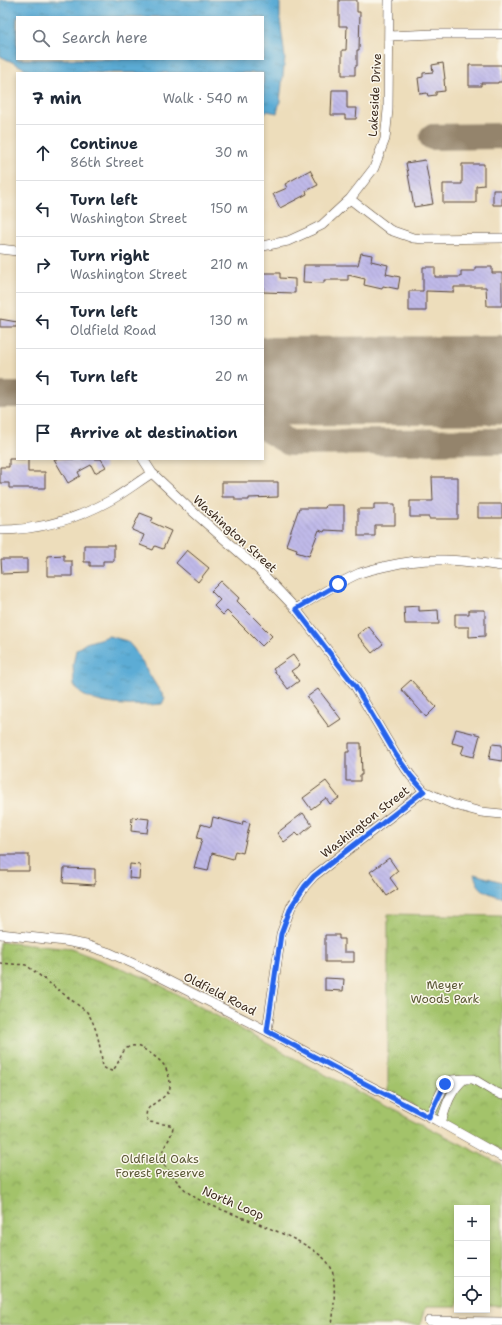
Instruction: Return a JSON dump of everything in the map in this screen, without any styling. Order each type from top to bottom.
[{"type":"street","name":"Lakeside Drive","points":[[264,246],[288,240],[322,225],[350,199],[374,168],[385,139],[388,110],[389,0]]},
{"type":"street","points":[[389,36],[434,34],[502,34]]},
{"type":"street","points":[[350,199],[390,230],[413,238],[502,238]]},
{"type":"street","points":[[0,249],[16,251]]},
{"type":"street","name":"Washington Street","points":[[144,460],[152,473],[258,569],[296,609],[355,686],[396,755],[424,791],[314,876],[294,901],[288,912],[281,934],[267,1031]]},
{"type":"street","points":[[0,530],[32,528],[82,514],[112,499],[152,473]]},
{"type":"street","points":[[296,609],[351,577],[362,572],[397,563],[441,559],[463,560],[502,566]]},
{"type":"street","points":[[424,791],[452,804],[480,812],[502,814]]},
{"type":"street","name":"Oldfield Road","points":[[0,934],[65,941],[86,945],[110,953],[143,968],[267,1031],[502,1157]]},
{"type":"street","points":[[441,1123],[450,1097],[456,1086],[464,1079]]},
{"type":"street","points":[[429,1117],[445,1084],[452,1080],[473,1079],[502,1095]]},
{"type":"street","points":[[429,1321],[502,1322]]},
{"type":"path","name":"North Loop","points":[[0,963],[26,965],[86,1012],[92,1020],[97,1032],[103,1067],[112,1071],[117,1067],[122,1052],[132,1046],[139,1046],[145,1049],[164,1064],[170,1079],[168,1094],[146,1112],[146,1118],[149,1122],[170,1125],[173,1128],[172,1136],[161,1151],[160,1160],[177,1181],[195,1197],[223,1210],[270,1228],[304,1244],[320,1255],[332,1269],[334,1279],[332,1325]]},
{"type":"green space","name":"Meyer Woods Park","points":[[388,914],[502,916],[502,1151],[388,1092]]},
{"type":"green space","name":"Oldfield Oaks Forest Preserve","points":[[0,942],[71,949],[149,979],[318,1071],[502,1165],[502,1306],[490,1306],[490,1205],[454,1205],[454,1307],[425,1307],[420,1325],[0,1325]]},
{"type":"water","points":[[0,0],[280,0],[280,19],[285,58],[280,101],[277,113],[267,111],[264,115],[264,72],[32,72],[0,56]]},
{"type":"water","points":[[109,636],[127,641],[134,649],[165,698],[162,704],[113,704],[94,700],[83,695],[77,690],[74,685],[73,665],[76,650],[86,643]]},
{"type":"water","points":[[474,874],[502,882],[502,898],[481,888],[478,885]]},
{"type":"building","points":[[339,0],[357,0],[357,12],[360,12],[359,50],[357,50],[357,66],[355,66],[355,75],[342,75],[342,50],[346,50],[347,26],[339,26]]},
{"type":"building","points":[[443,63],[445,91],[436,92],[436,95],[428,96],[427,93],[420,94],[418,78],[423,77],[423,73],[433,72],[432,65]]},
{"type":"building","points":[[469,65],[502,65],[502,82],[481,83],[481,86],[469,86]]},
{"type":"building","points":[[332,90],[347,90],[347,108],[357,108],[356,119],[345,119],[345,115],[331,115]]},
{"type":"building","points":[[425,160],[433,204],[414,207],[406,163]]},
{"type":"building","points":[[462,164],[484,164],[484,185],[476,186],[476,203],[443,203],[443,184],[462,184]]},
{"type":"building","points":[[310,170],[318,185],[306,191],[307,194],[280,208],[273,194],[287,188],[285,184]]},
{"type":"building","points":[[493,190],[502,190],[502,205],[493,205]]},
{"type":"building","points":[[361,253],[372,255],[371,261],[388,265],[386,274],[400,277],[398,289],[383,286],[382,289],[364,285],[365,279],[348,275],[348,280],[324,280],[324,283],[303,282],[304,265],[358,265]]},
{"type":"building","points":[[423,267],[435,267],[435,277],[461,277],[461,271],[475,271],[475,267],[492,267],[492,273],[502,273],[502,306],[487,306],[486,287],[454,287],[454,292],[426,291],[426,311],[409,311],[409,291],[423,291]]},
{"type":"building","points":[[264,273],[280,273],[280,278],[295,279],[295,293],[264,292]]},
{"type":"building","points":[[0,319],[16,322],[16,327],[0,327]]},
{"type":"building","points":[[9,459],[28,460],[28,472],[45,472],[45,488],[9,488],[9,483],[0,483],[0,467],[9,467]]},
{"type":"building","points":[[55,460],[102,460],[106,467],[95,473],[91,465],[78,472],[80,476],[68,483]]},
{"type":"building","points":[[432,477],[458,477],[458,519],[429,519],[429,517],[410,517],[410,501],[433,501]]},
{"type":"building","points":[[222,482],[278,482],[278,497],[235,500],[235,497],[222,497]]},
{"type":"building","points":[[374,504],[395,504],[395,525],[375,525],[375,536],[358,536],[358,509],[374,509]]},
{"type":"building","points":[[478,504],[502,504],[502,518],[478,518]]},
{"type":"building","points":[[326,505],[344,505],[344,531],[325,530],[324,532],[319,530],[309,556],[296,552],[297,549],[286,545],[299,508],[325,508]]},
{"type":"building","points":[[140,513],[153,518],[151,522],[171,531],[163,549],[155,546],[153,550],[140,545],[144,535],[132,530]]},
{"type":"building","points":[[84,545],[114,545],[114,561],[103,561],[103,566],[90,566],[90,562],[84,562]]},
{"type":"building","points":[[187,550],[209,568],[198,582],[176,563]]},
{"type":"building","points":[[64,555],[64,561],[72,561],[72,576],[47,576],[47,556]]},
{"type":"building","points":[[1,559],[27,559],[27,573],[2,574]]},
{"type":"building","points":[[221,581],[239,598],[237,601],[272,636],[262,646],[227,611],[223,615],[214,606],[220,600],[211,591]]},
{"type":"building","points":[[419,606],[419,611],[438,610],[439,624],[405,624],[404,607]]},
{"type":"building","points":[[469,610],[485,610],[485,636],[469,637],[469,627],[455,627],[455,614],[469,614]]},
{"type":"building","points":[[368,626],[383,644],[372,653],[357,635]]},
{"type":"building","points":[[293,655],[300,665],[291,671],[299,681],[288,689],[273,669]]},
{"type":"building","points":[[411,680],[436,707],[426,717],[401,689]]},
{"type":"building","points":[[318,689],[341,719],[329,727],[307,697]]},
{"type":"building","points":[[456,729],[480,735],[474,757],[461,754],[464,746],[452,743]]},
{"type":"building","points":[[349,743],[361,743],[362,775],[360,775],[360,781],[346,781],[346,752],[349,752]]},
{"type":"building","points":[[492,744],[502,745],[502,761],[489,759]]},
{"type":"building","points":[[326,781],[339,798],[330,804],[326,798],[311,809],[303,798]]},
{"type":"building","points":[[303,813],[312,825],[299,836],[296,833],[284,842],[277,833]]},
{"type":"building","points":[[132,817],[149,819],[147,833],[131,831]]},
{"type":"building","points":[[213,817],[242,825],[243,821],[250,823],[243,853],[235,851],[233,859],[212,853],[208,871],[194,868],[202,839],[197,838],[201,824],[211,827]]},
{"type":"building","points":[[0,855],[29,855],[29,871],[0,871]]},
{"type":"building","points":[[389,858],[398,871],[390,878],[398,889],[387,896],[370,872]]},
{"type":"building","points":[[130,864],[140,865],[139,879],[129,878]]},
{"type":"building","points":[[64,868],[95,869],[95,885],[63,883]]},
{"type":"building","points":[[325,935],[339,935],[339,939],[344,939],[344,952],[354,952],[354,962],[325,962]]},
{"type":"building","points":[[325,978],[344,979],[343,991],[325,990]]},
{"type":"taxiway","points":[[432,137],[502,136]]},
{"type":"taxiway","points":[[264,350],[502,349]]},
{"type":"taxiway","points":[[0,395],[16,395]]},
{"type":"taxiway","points":[[264,425],[268,430],[290,443],[502,441]]},
{"type":"runway","points":[[264,393],[502,392]]},
{"type":"route","points":[[338,584],[296,609],[355,686],[396,755],[424,791],[314,876],[305,886],[291,907],[286,916],[281,934],[267,1031],[429,1117],[445,1084]]}]
